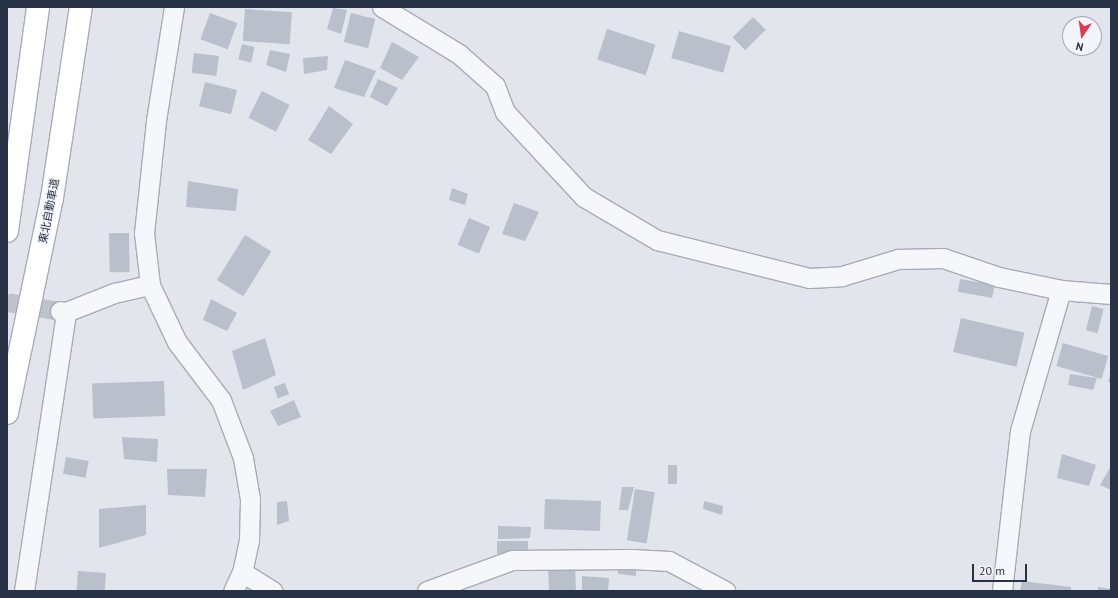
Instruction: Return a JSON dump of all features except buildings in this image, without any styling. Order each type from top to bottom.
[{"type":"highway","points":[[7,231],[38,7]]},
{"type":"highway","name":"東北自動車道","points":[[7,413],[52,198],[81,7]]},
{"type":"street","points":[[174,7],[146,194],[144,233],[150,285],[178,342],[221,400],[243,458],[249,526],[242,572],[233,591]]},
{"type":"street","points":[[382,7],[408,14],[460,54],[495,86],[505,112],[584,197],[657,240],[809,278],[842,276],[898,259],[943,258],[999,277],[1061,290],[1111,294]]},
{"type":"street","points":[[24,591],[63,311],[114,293],[150,285]]},
{"type":"street","points":[[1002,591],[1020,431],[1061,290]]},
{"type":"street","points":[[427,591],[512,560],[594,559],[669,561],[725,591]]},
{"type":"street","points":[[242,572],[272,591]]},
{"type":"tunnel","points":[[7,302],[60,311]]}]
